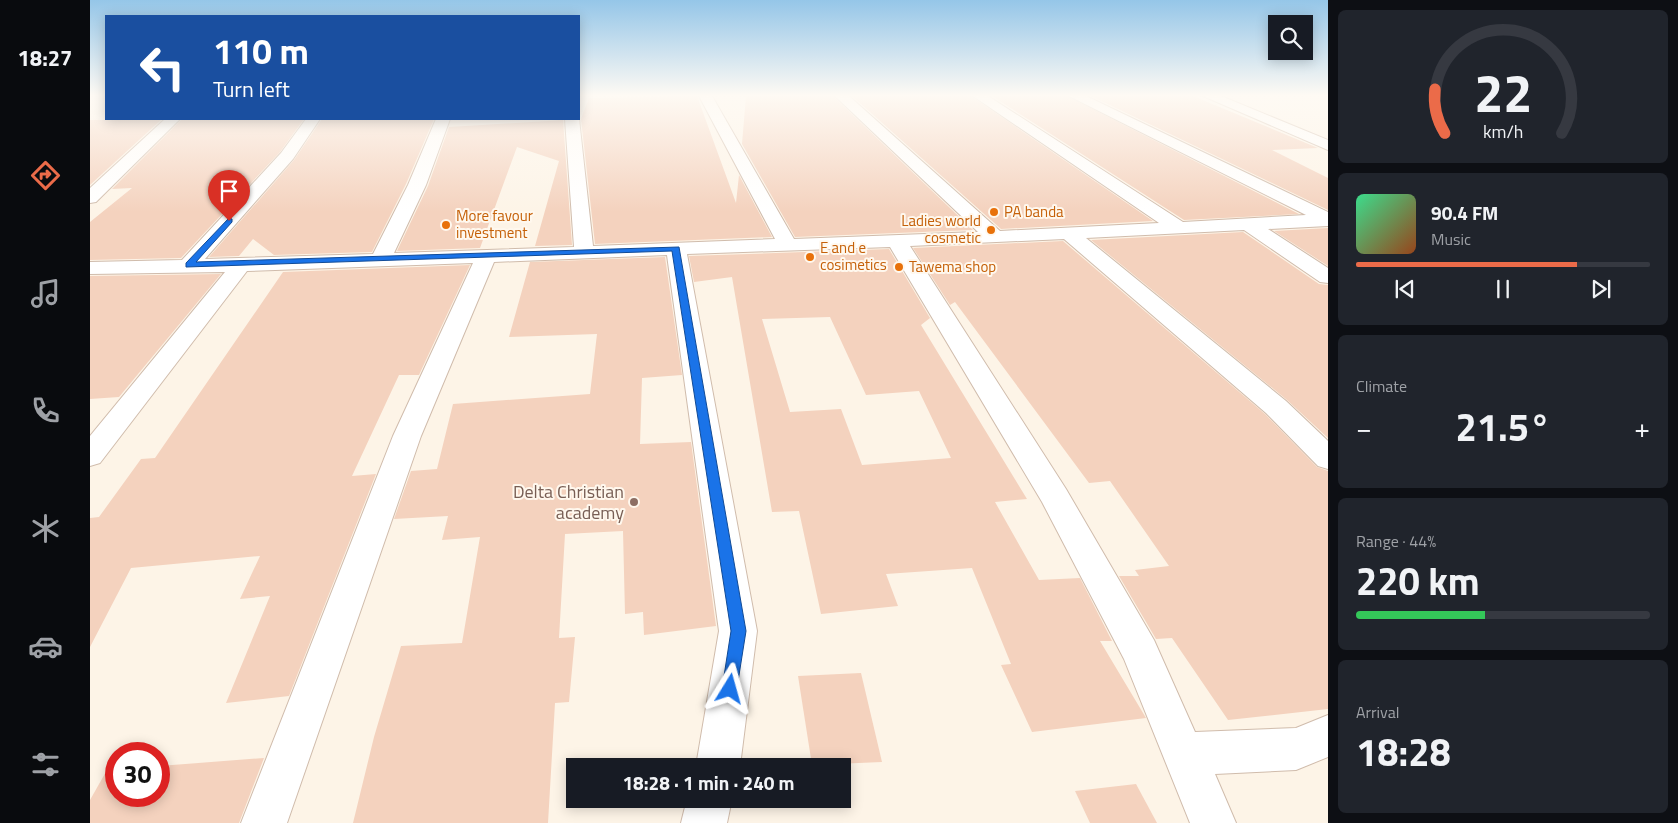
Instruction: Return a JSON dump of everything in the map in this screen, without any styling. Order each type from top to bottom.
[{"type":"street","points":[[90,198],[157,134]]},
{"type":"street","points":[[189,265],[287,156],[302,134]]},
{"type":"street","points":[[380,260],[417,185],[437,134]]},
{"type":"street","points":[[573,134],[584,252]]},
{"type":"street","points":[[726,134],[787,244]]},
{"type":"street","points":[[883,134],[995,237]]},
{"type":"street","points":[[1037,134],[1178,227]]},
{"type":"street","points":[[1153,134],[1328,220]]},
{"type":"street","points":[[1304,134],[1328,144]]},
{"type":"street","points":[[90,268],[241,265],[995,237],[1328,220]]},
{"type":"street","points":[[1249,225],[1328,277]]},
{"type":"street","points":[[1068,233],[1276,407],[1328,459]]},
{"type":"street","points":[[896,240],[1055,497],[1140,652],[1213,823]]},
{"type":"street","points":[[676,249],[738,631],[719,758]]},
{"type":"street","points":[[264,823],[407,436],[486,256]]},
{"type":"street","points":[[90,456],[241,265]]},
{"type":"street","points":[[1182,754],[1296,750],[1328,736]]},
{"type":"street","points":[[704,823],[708,808]]},
{"type":"building","points":[[90,134],[145,134],[90,185]]},
{"type":"building","points":[[167,134],[293,134],[280,152],[181,258],[90,260],[90,222],[132,188],[112,189]]},
{"type":"building","points":[[311,134],[427,134],[406,184],[372,252],[274,255],[253,239],[239,256],[209,257],[294,160]]},
{"type":"building","points":[[446,134],[564,134],[572,245],[535,246],[559,161],[517,147],[480,248],[397,251],[428,186]]},
{"type":"building","points":[[583,134],[711,134],[736,203],[739,175],[772,237],[595,244]]},
{"type":"building","points":[[743,134],[873,134],[973,230],[795,237],[742,144]]},
{"type":"building","points":[[895,134],[1027,134],[1153,221],[1001,229]]},
{"type":"building","points":[[1051,134],[1143,134],[1299,214],[1184,220]]},
{"type":"building","points":[[1171,134],[1285,134],[1318,148],[1272,150],[1328,178],[1328,210]]},
{"type":"building","points":[[1328,228],[1328,266],[1274,231]]},
{"type":"building","points":[[1243,232],[1319,284],[1328,285],[1328,438],[1287,400],[1091,240]]},
{"type":"building","points":[[1063,241],[1265,414],[1317,467],[1328,471],[1328,709],[1228,720],[1172,638],[1156,639],[1119,576],[1139,576],[1135,570],[1169,566],[1110,481],[1089,483],[955,302],[950,305],[913,248]]},
{"type":"building","points":[[889,249],[930,318],[921,325],[1027,499],[995,502],[1039,580],[1080,578],[1112,641],[1100,641],[1146,718],[1032,732],[1001,665],[1011,664],[972,568],[886,574],[898,606],[821,614],[799,511],[772,512],[732,277],[694,282],[689,256]],"holes":[[[830,317],[866,395],[919,391],[951,458],[862,465],[841,409],[790,412],[762,319]]]},
{"type":"building","points":[[665,257],[682,375],[642,378],[640,444],[691,442],[716,626],[644,635],[643,612],[625,614],[623,531],[565,534],[559,638],[575,637],[569,702],[555,703],[548,823],[353,823],[374,737],[401,646],[462,643],[480,537],[442,540],[448,516],[394,519],[411,471],[437,469],[453,404],[590,394],[597,334],[509,337],[530,262]]},
{"type":"building","points":[[470,265],[419,375],[399,375],[352,476],[376,474],[289,696],[226,703],[270,596],[240,599],[260,556],[131,568],[90,647],[90,518],[99,517],[141,459],[155,458],[283,272]]},
{"type":"building","points":[[221,274],[119,397],[90,399],[90,276]]},
{"type":"building","points":[[861,673],[882,762],[851,763],[851,758],[811,758],[798,676]]},
{"type":"building","points":[[264,758],[239,823],[90,823],[90,800],[105,774],[105,807],[170,807],[170,765]]},
{"type":"building","points":[[1136,784],[1157,823],[1090,823],[1075,791]]},
{"type":"place","name":"PA banda","points":[[994,212]]},
{"type":"place","name":"More favour investment","points":[[446,225]]},
{"type":"place","name":"Ladies world cosmetic","points":[[991,230]]},
{"type":"place","name":"E and e cosimetics","points":[[810,257]]},
{"type":"place","name":"Tawema shop","points":[[899,267]]},
{"type":"place","name":"Delta Christian academy","points":[[634,502]]},
{"type":"route","points":[[229,221],[189,265],[241,265],[676,249],[738,631],[730,689]]}]
